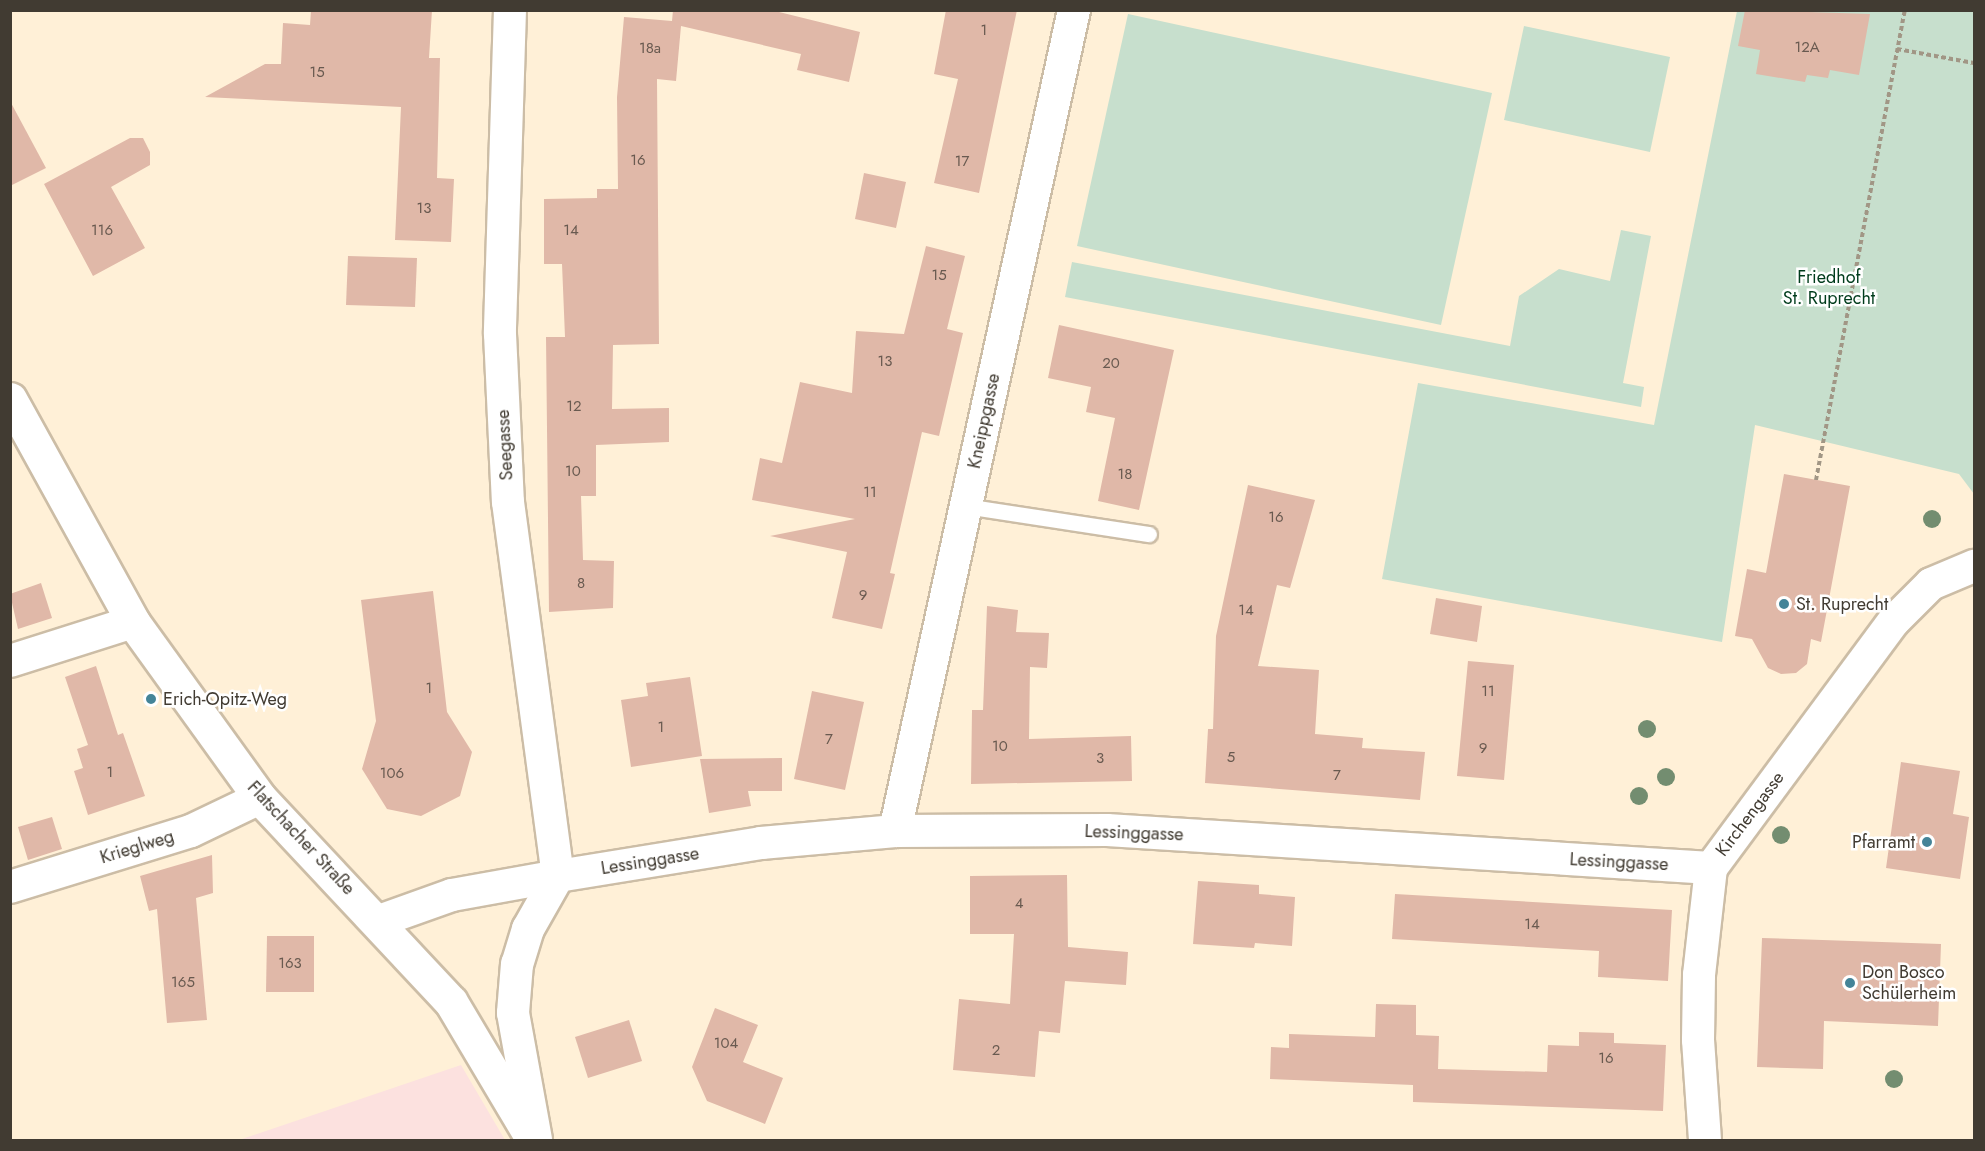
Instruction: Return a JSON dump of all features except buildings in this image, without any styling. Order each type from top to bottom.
[{"type":"street","name":"Seegasse","points":[[510,10],[500,334],[508,502],[558,876]]},
{"type":"street","name":"Kneippgasse","points":[[895,831],[1074,10]]},
{"type":"street","name":"Flatschacher Straße","points":[[10,399],[134,622],[260,798],[379,921],[451,1002],[534,1140]]},
{"type":"street","name":"Kirchengasse","points":[[1705,1140],[1698,1040],[1699,975],[1711,868],[1894,621],[1931,584],[1974,566]]},
{"type":"street","points":[[10,661],[134,622]]},
{"type":"street","name":"Krieglweg","points":[[10,887],[191,831],[260,798]]},
{"type":"street","name":"Lessinggasse","points":[[379,921],[452,895],[558,876],[761,843],[895,831],[1107,830],[1711,868]]},
{"type":"street","points":[[534,1140],[513,1013],[517,964],[528,929],[558,876]]},
{"type":"lane","points":[[965,506],[1149,534]]},
{"type":"path","points":[[1816,480],[1905,10]]},
{"type":"path","points":[[1898,49],[1974,63]]},
{"type":"shaded area","points":[[461,1065],[505,1140],[239,1140]]},
{"type":"green space","name":"Friedhof St. Ruprecht","points":[[1737,11],[1974,11],[1974,494],[1959,474],[1755,425],[1722,642],[1382,579],[1418,383],[1654,425]]},
{"type":"green space","points":[[1128,14],[1492,93],[1441,325],[1077,246]]},
{"type":"green space","points":[[1524,26],[1670,57],[1650,152],[1504,120]]},
{"type":"green space","points":[[1621,230],[1651,236],[1623,383],[1644,387],[1641,407],[1065,297],[1072,262],[1510,346],[1519,296],[1559,269],[1610,281]]},
{"type":"place","name":"St. Ruprecht","points":[[1784,604]]},
{"type":"place","name":"Erich-Opitz-Weg","points":[[151,699]]},
{"type":"place","name":"Pfarramt","points":[[1927,842]]},
{"type":"place","name":"Don Bosco Schülerheim","points":[[1850,983]]}]
